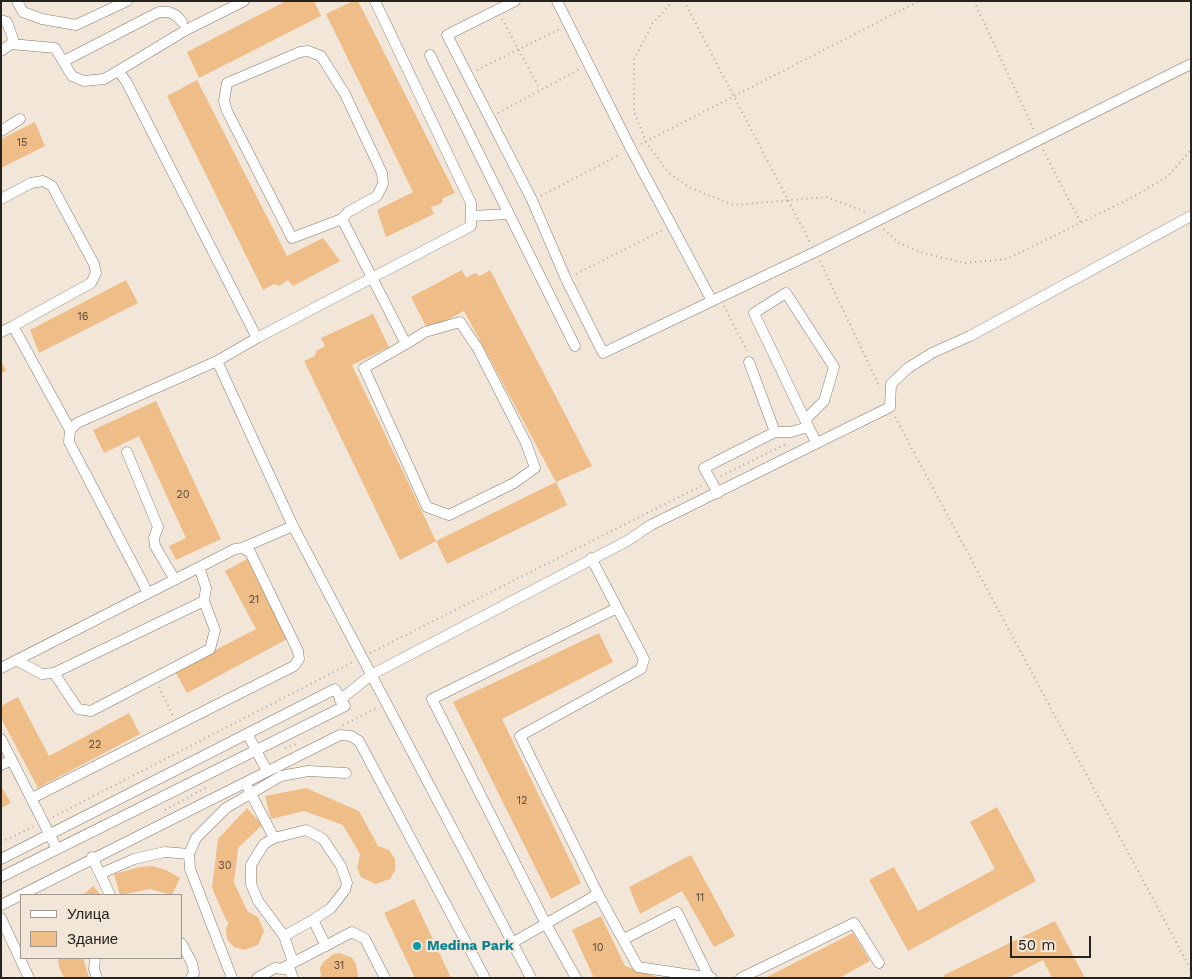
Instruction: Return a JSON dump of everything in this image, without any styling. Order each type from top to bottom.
[{"type":"street","points":[[17,1],[23,12],[42,19],[76,25],[127,1]]},
{"type":"street","points":[[1,51],[11,44],[55,48],[72,76],[84,81],[104,79],[186,30],[244,1]]},
{"type":"street","points":[[70,430],[77,423],[217,361],[257,338],[471,226],[470,202],[374,1]]},
{"type":"street","points":[[515,1],[447,35],[532,200],[566,279],[603,353],[816,252],[1191,64]]},
{"type":"street","points":[[557,1],[672,226],[716,299]]},
{"type":"street","points":[[64,61],[159,12],[170,12],[182,22]]},
{"type":"street","points":[[1,20],[7,22],[12,33],[11,44]]},
{"type":"street","points":[[308,51],[322,56],[345,94],[382,173],[383,184],[377,196],[348,212],[342,218],[292,238],[227,111],[224,101],[227,84],[300,52],[308,51]]},
{"type":"street","points":[[430,55],[575,346]]},
{"type":"street","points":[[118,71],[126,81],[257,338]]},
{"type":"street","points":[[1,130],[20,119]]},
{"type":"street","points":[[1,199],[31,183],[43,181],[52,186],[94,264],[96,273],[91,283],[1,332]]},
{"type":"street","points":[[472,216],[509,214]]},
{"type":"street","points":[[340,700],[371,675],[627,541],[651,525],[890,407],[891,384],[908,368],[932,353],[970,336],[1191,216]]},
{"type":"street","points":[[342,218],[406,344]]},
{"type":"street","points":[[718,492],[704,468],[775,432],[791,432],[806,423],[824,401],[834,368],[786,293],[754,313],[806,423],[816,444]]},
{"type":"street","points":[[460,322],[478,349],[526,443],[535,468],[514,483],[450,515],[427,507],[364,368],[406,344],[425,332],[460,322]]},
{"type":"street","points":[[13,326],[70,430],[70,442],[148,593]]},
{"type":"street","points":[[217,361],[293,526],[531,978]]},
{"type":"street","points":[[749,362],[775,432]]},
{"type":"street","points":[[127,452],[158,527],[154,538],[155,546],[175,580]]},
{"type":"street","points":[[1,668],[235,549],[242,548],[293,526]]},
{"type":"street","points":[[32,798],[294,666],[299,659],[298,651],[250,552],[242,548]]},
{"type":"street","points":[[592,558],[644,659],[641,669],[520,736],[598,894],[638,967],[710,977]]},
{"type":"street","points":[[54,673],[78,709],[91,711],[210,649],[215,630],[204,601],[206,588],[199,567]]},
{"type":"street","points":[[16,660],[42,674],[54,673],[204,601]]},
{"type":"street","points":[[576,978],[546,924],[432,700],[617,608]]},
{"type":"street","points":[[1,859],[248,735],[335,689],[345,706],[1,877]]},
{"type":"street","points":[[248,735],[267,771]]},
{"type":"street","points":[[22,894],[92,857],[340,735],[351,736],[359,741],[485,978]]},
{"type":"street","points":[[1,739],[56,848]]},
{"type":"street","points":[[1,765],[12,760]]},
{"type":"street","points":[[232,978],[194,882],[189,854],[196,838],[226,808],[250,792],[281,776],[308,771],[346,773]]},
{"type":"street","points":[[245,782],[274,838]]},
{"type":"street","points":[[284,936],[331,908],[345,890],[346,883],[342,866],[323,839],[306,830],[274,838],[264,844],[251,865],[251,884],[258,901],[284,936],[293,962]]},
{"type":"street","points":[[100,874],[134,859],[165,852],[189,854]]},
{"type":"street","points":[[92,857],[110,894]]},
{"type":"street","points":[[512,943],[598,894]]},
{"type":"street","points":[[1,905],[20,895]]},
{"type":"street","points":[[624,939],[677,912],[710,977]]},
{"type":"street","points":[[1,918],[20,959]]},
{"type":"street","points":[[313,920],[326,946]]},
{"type":"street","points":[[741,978],[854,923],[879,963]]},
{"type":"street","points":[[283,968],[352,932],[365,939],[385,978]]},
{"type":"street","points":[[182,945],[192,963],[194,973],[191,978]]},
{"type":"street","points":[[20,959],[29,978]]},
{"type":"street","points":[[95,959],[96,978]]},
{"type":"street","points":[[257,978],[275,968],[290,970],[292,978]]},
{"type":"path","points":[[673,1],[652,24],[634,60],[634,112],[646,142],[668,172],[690,188],[734,205],[789,202],[827,197],[866,211],[897,242],[924,253],[965,263],[1007,259],[1081,223],[1168,176],[1191,150]]},
{"type":"path","points":[[684,1],[816,252],[880,389]]},
{"type":"path","points":[[532,200],[919,1]]},
{"type":"path","points":[[974,1],[1038,140],[1081,223]]},
{"type":"path","points":[[498,10],[540,90]]},
{"type":"path","points":[[467,74],[569,25]]},
{"type":"path","points":[[489,118],[589,64]]},
{"type":"path","points":[[566,279],[672,226]]},
{"type":"path","points":[[716,299],[747,350],[749,362]]},
{"type":"path","points":[[890,407],[1191,970]]},
{"type":"path","points":[[1,842],[362,657],[790,442]]},
{"type":"path","points":[[155,678],[177,725]]},
{"type":"building","points":[[286,1],[314,1],[321,16],[199,78],[187,52]]},
{"type":"building","points":[[353,1],[358,1],[455,193],[443,198],[442,203],[431,207],[434,214],[386,237],[377,210],[413,192],[326,14]]},
{"type":"building","points":[[197,80],[287,256],[323,238],[340,261],[293,286],[288,280],[279,286],[274,284],[263,290],[167,96]]},
{"type":"building","points":[[35,122],[45,146],[1,168],[1,139]]},
{"type":"building","points":[[462,270],[466,278],[475,273],[480,276],[490,270],[592,466],[556,482],[464,311],[428,330],[411,297]]},
{"type":"building","points":[[126,280],[138,303],[39,353],[30,330]]},
{"type":"building","points":[[373,314],[389,347],[352,365],[436,541],[400,560],[304,361],[315,356],[316,351],[325,346],[321,338]]},
{"type":"building","points":[[1,360],[6,371],[1,373]]},
{"type":"building","points":[[156,401],[221,539],[176,560],[169,546],[186,538],[139,436],[104,453],[93,430]]},
{"type":"building","points":[[556,482],[567,505],[447,564],[436,541]]},
{"type":"building","points":[[247,559],[289,638],[187,693],[175,671],[256,629],[225,571]]},
{"type":"building","points":[[599,633],[613,662],[502,719],[581,883],[551,899],[453,702]]},
{"type":"building","points":[[18,697],[49,756],[129,713],[140,734],[38,788],[1,718],[1,706]]},
{"type":"building","points":[[1,786],[11,803],[1,808]]},
{"type":"building","points":[[306,788],[359,811],[378,846],[389,850],[395,859],[395,870],[390,879],[375,884],[361,877],[357,868],[360,854],[343,825],[304,811],[271,819],[265,796]]},
{"type":"building","points":[[997,807],[1036,881],[908,951],[869,880],[894,867],[918,911],[995,869],[970,822]]},
{"type":"building","points":[[247,808],[262,825],[238,848],[234,883],[248,912],[258,917],[264,931],[258,945],[244,950],[234,947],[227,939],[226,929],[229,921],[227,922],[212,888],[218,839]]},
{"type":"building","points":[[691,855],[735,936],[714,947],[682,891],[640,914],[629,887]]},
{"type":"building","points":[[152,866],[166,870],[180,878],[172,894],[150,889],[120,894],[114,874]]},
{"type":"building","points":[[93,886],[100,894],[84,894]]},
{"type":"building","name":"Medina Park","points":[[414,899],[451,978],[415,978],[384,913]]},
{"type":"building","points":[[601,916],[625,966],[660,978],[594,978],[572,930]]},
{"type":"building","points":[[1055,921],[1085,978],[1052,978],[1043,960],[1008,978],[945,978],[944,975]]},
{"type":"building","points":[[853,933],[870,961],[839,978],[765,978]]},
{"type":"building","points":[[340,953],[352,958],[356,964],[358,978],[321,978],[320,968],[323,962],[334,954]]},
{"type":"building","points":[[58,959],[83,959],[89,978],[64,978],[59,967]]},
{"type":"place","name":"Medina Park","points":[[417,946]]}]
